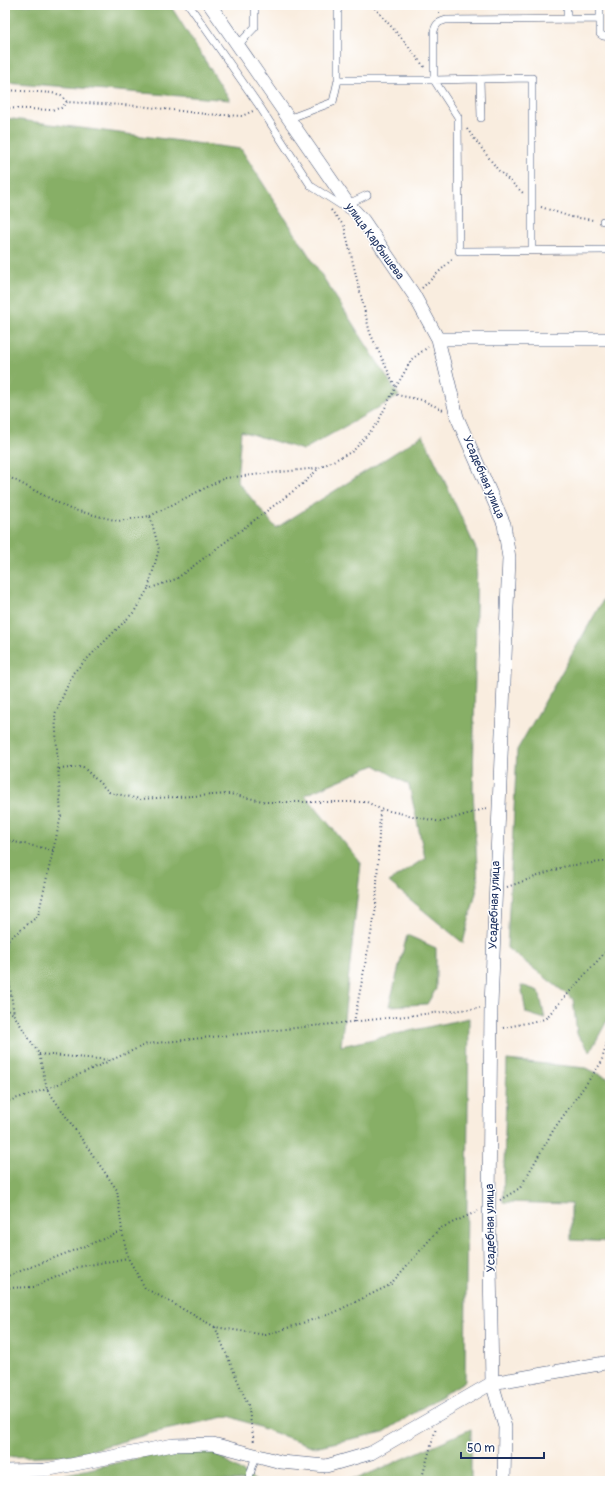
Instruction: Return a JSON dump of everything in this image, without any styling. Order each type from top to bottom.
[{"type":"street","name":"улица Карбышева","points":[[210,5],[348,204],[363,220],[414,295],[438,339]]},
{"type":"street","points":[[438,339],[610,338]]},
{"type":"street","name":"Усадебная улица","points":[[438,339],[457,417],[504,524],[509,558],[494,891],[490,1030],[489,1206],[492,1383],[505,1427],[504,1481]]},
{"type":"street","points":[[5,1471],[45,1470],[173,1445],[213,1444],[281,1462],[326,1466],[372,1453],[492,1383],[610,1362]]},
{"type":"lane","points":[[189,5],[260,107],[311,186],[363,220]]},
{"type":"lane","points":[[238,45],[255,27],[255,5]]},
{"type":"lane","points":[[288,119],[332,102],[338,80],[338,5]]},
{"type":"lane","points":[[567,5],[567,19]]},
{"type":"lane","points":[[600,5],[600,34],[610,37]]},
{"type":"lane","points":[[600,19],[446,20],[439,22],[435,26],[434,31],[434,80],[458,117],[459,251],[610,250]]},
{"type":"lane","points":[[338,80],[532,78],[532,250]]},
{"type":"lane","points":[[480,79],[481,118]]},
{"type":"lane","points":[[348,204],[366,195]]},
{"type":"lane","points":[[248,1481],[256,1455]]},
{"type":"path","points":[[372,5],[404,41],[434,80]]},
{"type":"path","points":[[5,90],[52,93],[61,95],[67,102],[140,106],[205,114],[242,116],[260,107]]},
{"type":"path","points":[[5,108],[51,110],[61,108],[67,102]]},
{"type":"path","points":[[330,209],[344,226],[370,332],[396,388]]},
{"type":"path","points":[[414,295],[444,268],[459,251]]},
{"type":"path","points":[[148,589],[176,579],[304,483],[319,468],[353,451],[377,424],[412,358],[438,339]]},
{"type":"path","points":[[392,394],[422,400],[457,417]]},
{"type":"path","points":[[5,475],[70,509],[118,521],[150,516],[225,478],[319,468]]},
{"type":"path","points":[[5,942],[38,916],[61,816],[55,714],[73,674],[134,612],[148,589],[159,549],[150,516]]},
{"type":"path","points":[[59,769],[83,767],[109,792],[139,799],[230,794],[267,802],[367,802],[380,809],[441,822],[498,805]]},
{"type":"path","points":[[354,1022],[376,908],[380,809]]},
{"type":"path","points":[[5,840],[53,850]]},
{"type":"path","points":[[494,891],[566,866],[610,860]]},
{"type":"path","points":[[490,1030],[545,1019],[610,946]]},
{"type":"path","points":[[5,951],[14,1015]]},
{"type":"path","points":[[5,1102],[46,1089],[146,1044],[491,1006]]},
{"type":"path","points":[[5,1008],[14,1015],[39,1054],[46,1089],[117,1190],[122,1231],[128,1258],[145,1288],[215,1327],[266,1335],[333,1313],[390,1285],[439,1229],[489,1206],[520,1188],[554,1129],[600,1063],[610,1032]]},
{"type":"path","points":[[39,1054],[112,1060]]},
{"type":"path","points":[[5,1277],[122,1231]]},
{"type":"path","points":[[5,1288],[34,1287],[78,1267],[128,1258]]},
{"type":"path","points":[[215,1327],[248,1405],[256,1455]]},
{"type":"path","points":[[421,1481],[441,1413]]},
{"type":"green space","points":[[5,5],[170,5],[230,100],[5,82]]},
{"type":"green space","points":[[5,118],[241,149],[399,396],[303,450],[241,431],[237,481],[276,528],[423,435],[477,551],[473,790],[478,885],[463,943],[389,882],[425,858],[409,785],[375,765],[305,795],[361,863],[341,1046],[469,1018],[465,1381],[384,1432],[314,1447],[229,1416],[156,1432],[74,1455],[5,1457]]},
{"type":"green space","points":[[610,588],[610,1018],[609,1017],[590,1052],[577,1034],[573,999],[507,948],[517,750]]},
{"type":"green space","points":[[407,935],[436,948],[436,989],[427,1004],[389,1006]]},
{"type":"green space","points":[[521,985],[539,991],[545,1019],[526,1013]]},
{"type":"green space","points":[[507,1060],[586,1068],[610,1079],[610,1242],[571,1240],[571,1204],[503,1202]]},
{"type":"green space","points":[[471,1429],[471,1481],[288,1481],[359,1478]]},
{"type":"green space","points":[[200,1444],[256,1481],[36,1481]]}]
